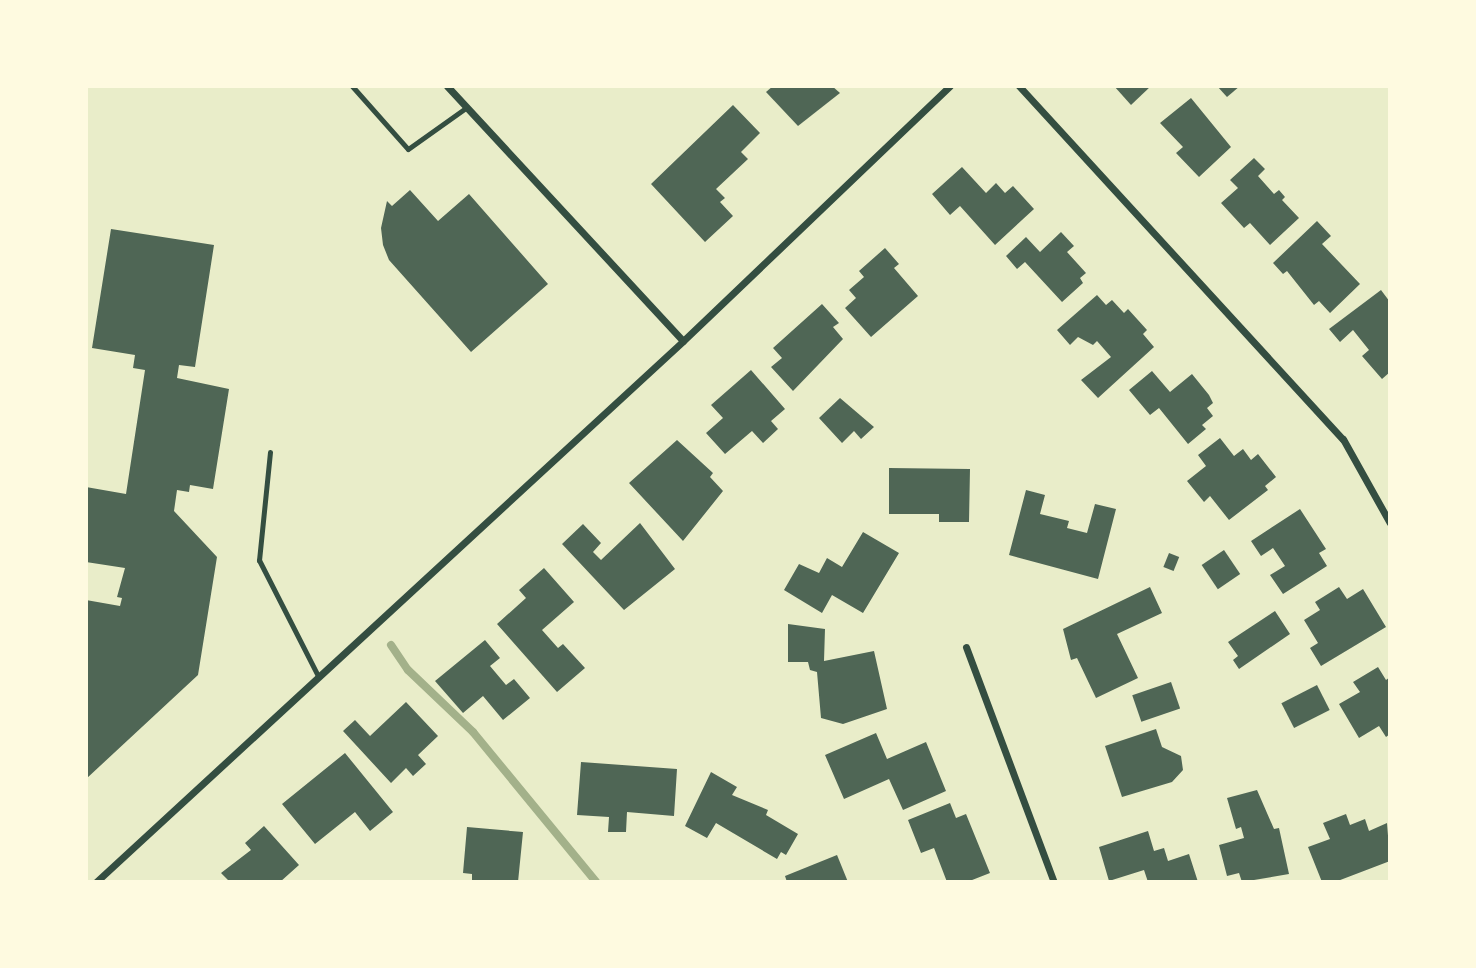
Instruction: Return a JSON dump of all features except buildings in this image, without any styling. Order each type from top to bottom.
[{"type":"street","points":[[447,86],[683,341]]},
{"type":"street","points":[[96,882],[683,341],[950,86]]},
{"type":"street","points":[[1019,86],[1343,439],[1390,523]]},
{"type":"street","points":[[966,647],[1054,882]]},
{"type":"lane","points":[[352,86],[408,149],[467,107]]},
{"type":"lane","points":[[270,452],[259,560],[318,676]]},
{"type":"waterway","points":[[391,645],[408,670],[473,732],[596,882]]}]
